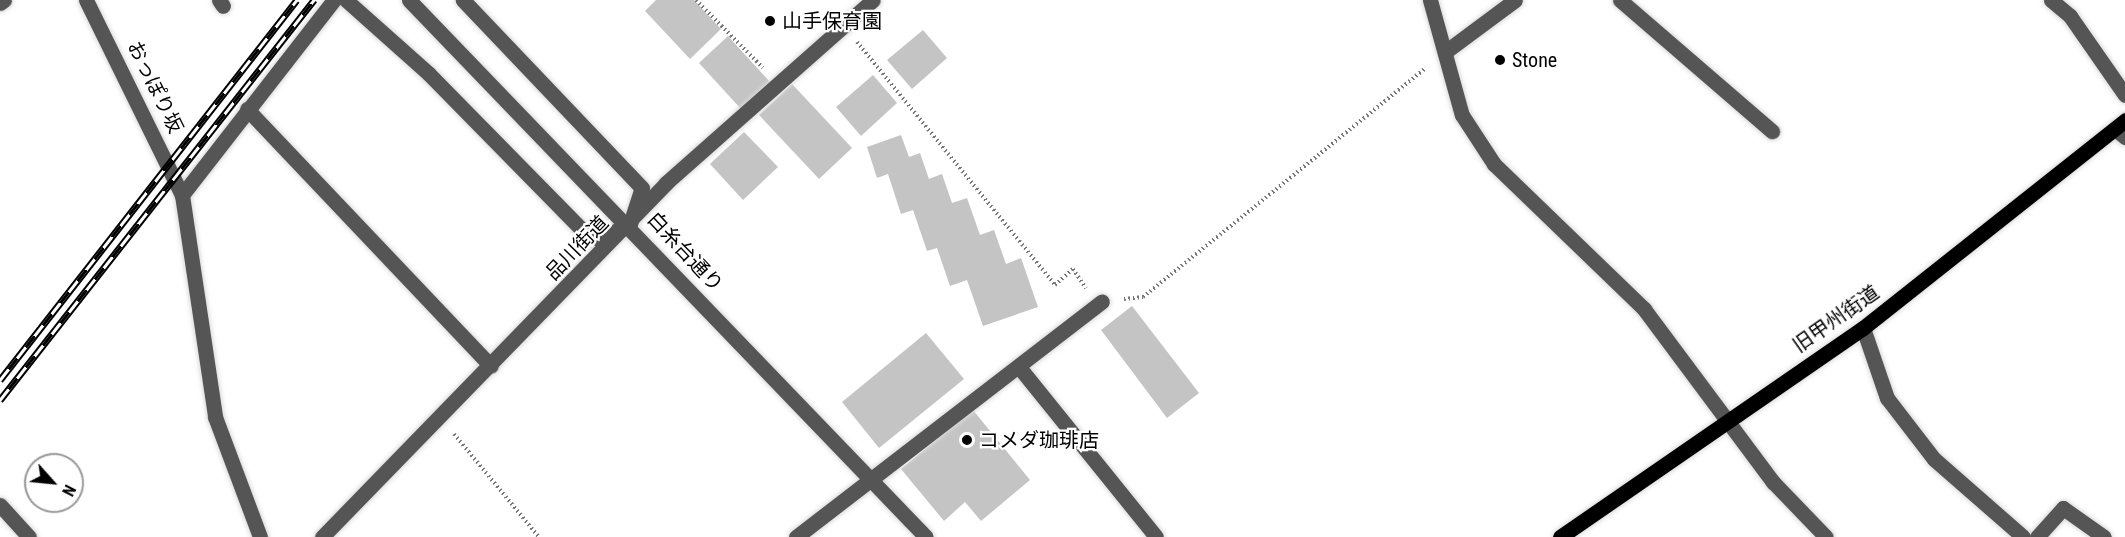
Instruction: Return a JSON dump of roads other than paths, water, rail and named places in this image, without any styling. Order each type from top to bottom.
[{"type":"main road","name":"旧甲州街道","points":[[1560,537],[1727,418],[1863,328],[2122,129]]},
{"type":"street","name":"おっぽり坂","points":[[86,0],[182,195],[215,417],[260,537]]},
{"type":"street","points":[[182,195],[334,0]]},
{"type":"street","points":[[346,0],[428,73],[586,234],[599,239],[630,224],[642,188],[468,2]]},
{"type":"street","name":"白糸台通り","points":[[409,0],[630,224],[872,476],[926,537]]},
{"type":"street","name":"品川街道","points":[[322,537],[630,224],[666,183],[873,0]]},
{"type":"street","points":[[1430,0],[1462,115],[1494,164],[1644,309],[1773,482],[1826,537]]},
{"type":"street","points":[[1445,52],[1515,0]]},
{"type":"street","points":[[1620,0],[1772,131]]},
{"type":"street","points":[[2051,0],[2070,16],[2125,95]]},
{"type":"street","points":[[247,109],[491,366]]},
{"type":"street","points":[[796,537],[872,476],[1019,368],[1099,303]]},
{"type":"street","points":[[1863,328],[1887,398],[1934,459],[2023,537]]},
{"type":"street","points":[[1019,368],[1156,537]]},
{"type":"street","points":[[0,505],[28,537]]},
{"type":"street","points":[[2037,537],[2063,508],[2104,537]]},
{"type":"railway","points":[[0,380],[297,0]]},
{"type":"railway","points":[[0,400],[314,0]]},
{"type":"place","name":"山手保育園","points":[[770,21]]},
{"type":"place","name":"Stone","points":[[1500,60]]},
{"type":"place","name":"コメダ珈琲店","points":[[967,440]]}]
